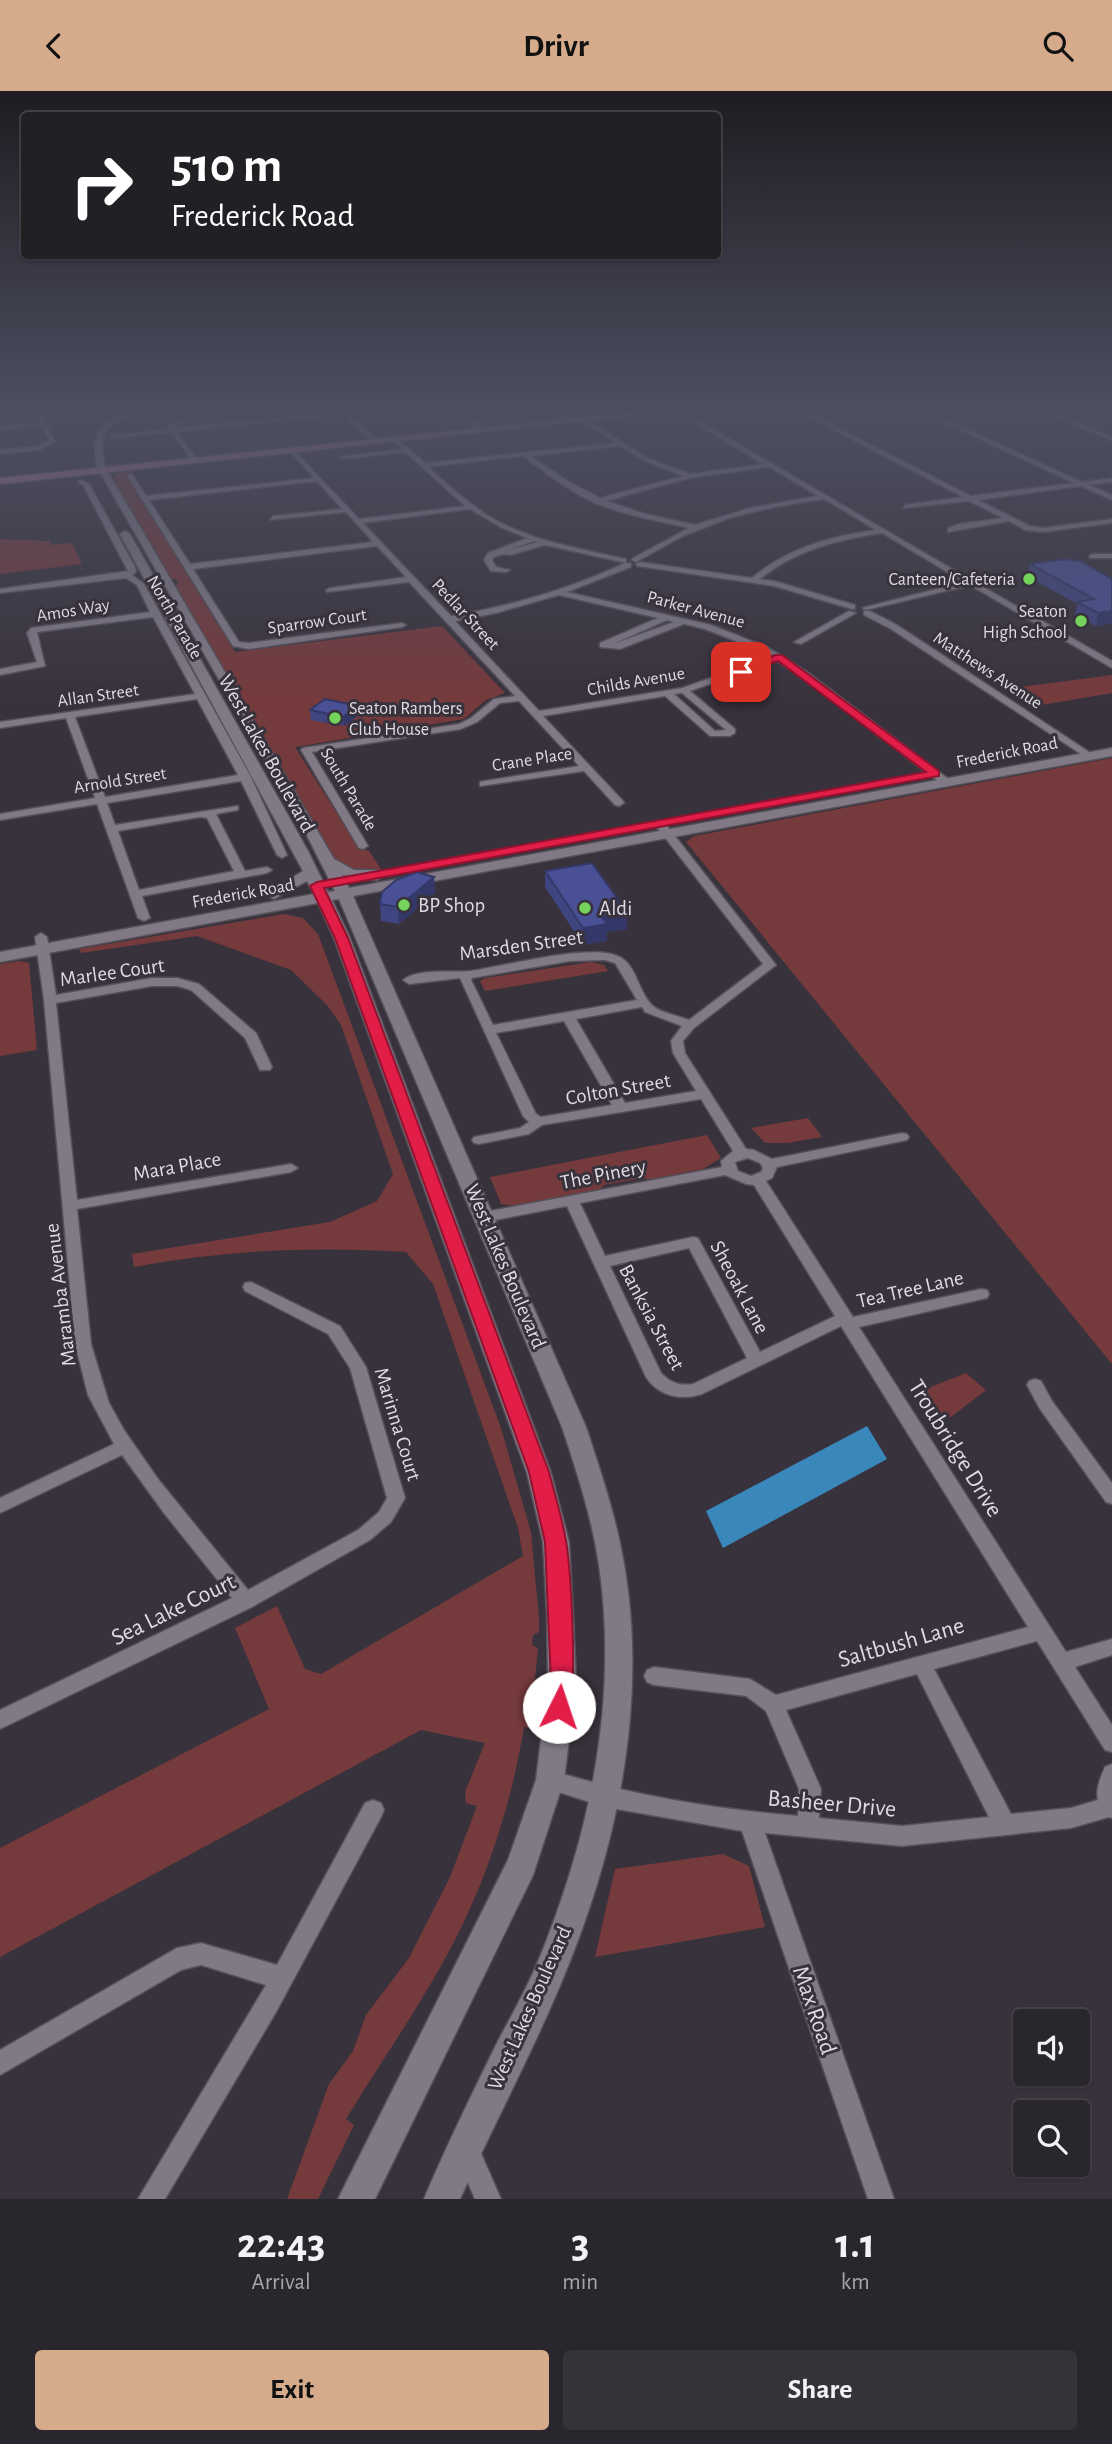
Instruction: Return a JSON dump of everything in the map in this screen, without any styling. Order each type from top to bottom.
[{"type":"main road","name":"West Lakes Boulevard","points":[[103,505],[301,851],[342,938],[539,1472],[556,1542],[562,1683],[550,1780],[522,1865],[356,2199]]},
{"type":"main road","name":"West Lakes Boulevard","points":[[117,505],[302,812],[344,895],[485,1217],[583,1451],[607,1534],[622,1663],[617,1740],[596,1842],[553,1966],[442,2199]]},
{"type":"main road","name":"Frederick Road","points":[[0,944],[42,943],[274,901],[317,885],[344,895],[935,773],[1112,741]]},
{"type":"main road","name":"Frederick Road","points":[[344,895],[377,875],[947,783],[1112,752]]},
{"type":"main road","points":[[325,860],[351,874],[377,875]]},
{"type":"main road","points":[[274,901],[317,885]]},
{"type":"main road","points":[[274,901],[304,911],[342,938]]},
{"type":"main road","name":"Frederick Road","points":[[0,957],[42,943],[144,918],[274,901]]},
{"type":"street","points":[[150,505],[188,567],[378,544]]},
{"type":"street","name":"Pedlar Street","points":[[344,505],[619,803]]},
{"type":"street","points":[[611,505],[651,518],[692,526]]},
{"type":"street","points":[[638,562],[692,526],[724,515],[778,505]]},
{"type":"street","points":[[839,505],[965,582],[978,586],[1112,665]]},
{"type":"street","points":[[905,507],[917,505]]},
{"type":"street","points":[[983,505],[1028,528],[1043,530],[1112,521]]},
{"type":"street","points":[[358,520],[471,507],[496,522],[546,542],[625,563],[638,562],[797,589],[852,610],[866,610],[965,582]]},
{"type":"street","points":[[273,519],[348,510]]},
{"type":"street","points":[[951,530],[958,526],[1010,519]]},
{"type":"street","points":[[755,580],[798,551],[829,540],[882,531]]},
{"type":"street","points":[[506,570],[494,569],[488,560],[491,555],[535,538]]},
{"type":"street","points":[[500,552],[510,554],[546,542]]},
{"type":"street","points":[[1093,556],[1112,556]]},
{"type":"street","name":"North Parade","points":[[133,560],[132,572],[127,575],[140,584],[154,614],[246,777],[282,855]]},
{"type":"street","points":[[450,619],[559,593],[625,563]]},
{"type":"street","name":"Sparrow Court","points":[[188,567],[236,644],[249,646],[402,625]]},
{"type":"street","points":[[0,591],[127,575]]},
{"type":"street","points":[[330,590],[411,579]]},
{"type":"street","name":"Parker Avenue","points":[[559,593],[727,633],[779,657],[947,783]]},
{"type":"street","points":[[798,642],[852,610]]},
{"type":"street","name":"Matthews Avenue","points":[[866,610],[1090,756]]},
{"type":"street","name":"Amos Way","points":[[0,672],[42,664],[31,633],[34,630],[154,614]]},
{"type":"street","points":[[668,617],[603,645],[617,647],[684,621]]},
{"type":"street","name":"Childs Avenue","points":[[537,714],[684,690],[779,657]]},
{"type":"street","points":[[667,693],[713,734],[732,731],[684,690]]},
{"type":"street","name":"Allan Street","points":[[0,725],[200,696]]},
{"type":"street","name":"South Parade","points":[[363,846],[306,750],[461,726],[497,702],[521,698]]},
{"type":"street","points":[[70,715],[144,918]]},
{"type":"street","name":"Crane Place","points":[[484,784],[586,768]]},
{"type":"street","name":"Arnold Street","points":[[0,817],[246,777]]},
{"type":"street","points":[[111,829],[234,808]]},
{"type":"street","points":[[200,814],[211,815],[240,871],[233,876]]},
{"type":"street","points":[[664,829],[770,965],[690,1025],[679,1037],[677,1045],[742,1154]]},
{"type":"street","points":[[276,842],[301,851]]},
{"type":"street","points":[[135,894],[267,870]]},
{"type":"street","name":"Maramba Avenue","points":[[42,943],[50,1000],[83,1344],[102,1409],[125,1446],[245,1601]]},
{"type":"street","name":"Marsden Street","points":[[409,980],[449,974],[467,975],[570,957],[607,956],[619,961],[644,1003]]},
{"type":"street","points":[[467,975],[465,980],[530,1116],[538,1122]]},
{"type":"street","name":"Marlee Court","points":[[50,1000],[152,982],[177,982],[195,986],[251,1036],[265,1067]]},
{"type":"street","points":[[489,1030],[644,1003],[654,1012],[690,1025]]},
{"type":"street","points":[[568,1016],[621,1109]]},
{"type":"street","name":"Colton Street","points":[[480,1140],[524,1131],[538,1122],[705,1094]]},
{"type":"street","points":[[769,1164],[767,1175],[758,1180],[743,1180],[728,1170],[728,1161],[742,1154],[755,1154],[769,1164],[902,1137]]},
{"type":"street","name":"Mara Place","points":[[71,1206],[291,1168]]},
{"type":"street","name":"The Pinery","points":[[485,1217],[728,1170]]},
{"type":"street","name":"Troubridge Drive","points":[[758,1180],[1112,1743]]},
{"type":"street","name":"Banksia Street","points":[[572,1202],[654,1377],[665,1388],[682,1393],[696,1390],[846,1321]]},
{"type":"street","name":"Sheoak Lane","points":[[599,1263],[692,1242],[757,1361]]},
{"type":"street","name":"Marinna Court","points":[[251,1287],[334,1330],[358,1367],[396,1498],[385,1517],[364,1535]]},
{"type":"street","name":"Tea Tree Lane","points":[[846,1321],[981,1294]]},
{"type":"street","points":[[1035,1385],[1046,1405],[1112,1497]]},
{"type":"street","points":[[0,1506],[125,1446]]},
{"type":"street","name":"Sea Lake Court","points":[[0,1720],[245,1601],[364,1535]]},
{"type":"street","name":"Saltbush Lane","points":[[774,1705],[1042,1631]]},
{"type":"street","points":[[1062,1662],[1112,1647]]},
{"type":"street","points":[[920,1663],[1004,1823]]},
{"type":"street","points":[[654,1676],[750,1688],[774,1705],[810,1789],[808,1828]]},
{"type":"street","points":[[1111,1807],[1107,1784],[1112,1774]]},
{"type":"street","name":"Basheer Drive","points":[[550,1780],[605,1797],[750,1822],[902,1836],[1004,1823],[1072,1818],[1111,1807]]},
{"type":"street","points":[[151,2199],[281,1978],[373,1809]]},
{"type":"street","name":"Max Road","points":[[750,1822],[881,2199]]},
{"type":"street","points":[[0,2063],[177,1959],[201,1954],[281,1978]]},
{"type":"street","points":[[466,2146],[488,2199]]},
{"type":"shaded area","points":[[128,505],[144,505],[235,652],[442,626],[505,693],[486,700],[464,719],[295,747],[358,847],[369,851],[383,872],[356,871],[334,858],[175,585],[179,584],[176,579],[171,579]]},
{"type":"shaded area","points":[[0,539],[49,541],[52,545],[72,543],[82,564],[0,574]]},
{"type":"shaded area","points":[[1112,675],[1112,693],[1030,707],[1004,689]]},
{"type":"shaded area","points":[[1112,758],[1112,1364],[686,842],[694,836]]},
{"type":"shaded area","points":[[284,914],[303,918],[318,934],[501,1428],[531,1532],[539,1618],[539,1632],[533,1635],[532,1645],[538,1648],[530,1728],[524,1727],[513,1782],[489,1863],[443,1963],[346,2119],[354,2125],[318,2199],[287,2199],[329,2084],[353,2051],[366,2015],[409,1958],[450,1877],[477,1806],[466,1803],[465,1792],[485,1743],[421,1730],[0,1957],[0,1848],[269,1709],[235,1628],[277,1606],[305,1669],[321,1674],[523,1556],[518,1528],[433,1284],[406,1252],[338,1249],[270,1251],[134,1267],[132,1254],[330,1222],[377,1201],[393,1174],[341,1025],[327,1005],[291,970],[197,936],[81,953],[79,949]]},
{"type":"shaded area","points":[[20,961],[29,963],[37,1050],[0,1056],[0,964]]},
{"type":"shaded area","points":[[591,962],[604,965],[608,971],[485,991],[480,981],[485,978]]},
{"type":"shaded area","points":[[808,1118],[822,1137],[788,1143],[765,1143],[751,1128]]},
{"type":"shaded area","points":[[707,1135],[721,1158],[703,1169],[650,1180],[643,1178],[604,1185],[600,1190],[515,1206],[501,1204],[490,1177]]},
{"type":"shaded area","points":[[966,1373],[986,1390],[951,1417],[940,1419],[921,1391]]},
{"type":"shaded area","points":[[723,1854],[749,1866],[765,1927],[595,1957],[615,1869]]},
{"type":"water","points":[[867,1426],[887,1459],[723,1548],[706,1511]]},
{"type":"building","points":[[1065,559],[1080,561],[1112,579],[1112,611],[1098,613],[1077,602],[1094,599],[1030,564]]},
{"type":"building","points":[[325,699],[358,706],[343,717],[310,710]]},
{"type":"building","points":[[592,863],[627,912],[602,917],[607,924],[583,928],[545,871]]},
{"type":"building","points":[[417,872],[434,877],[398,907],[380,904],[382,892],[396,880]]},
{"type":"place","name":"Canteen/Cafeteria","points":[[1029,579]]},
{"type":"place","name":"Seaton High School","points":[[1081,621]]},
{"type":"place","name":"Seaton Rambers Club House","points":[[335,718]]},
{"type":"place","name":"BP Shop","points":[[404,905]]},
{"type":"place","name":"Aldi","points":[[585,908]]},
{"type":"route","points":[[559,1707],[562,1683],[556,1542],[539,1472],[342,938],[317,886],[935,773],[779,657],[741,672]]}]
